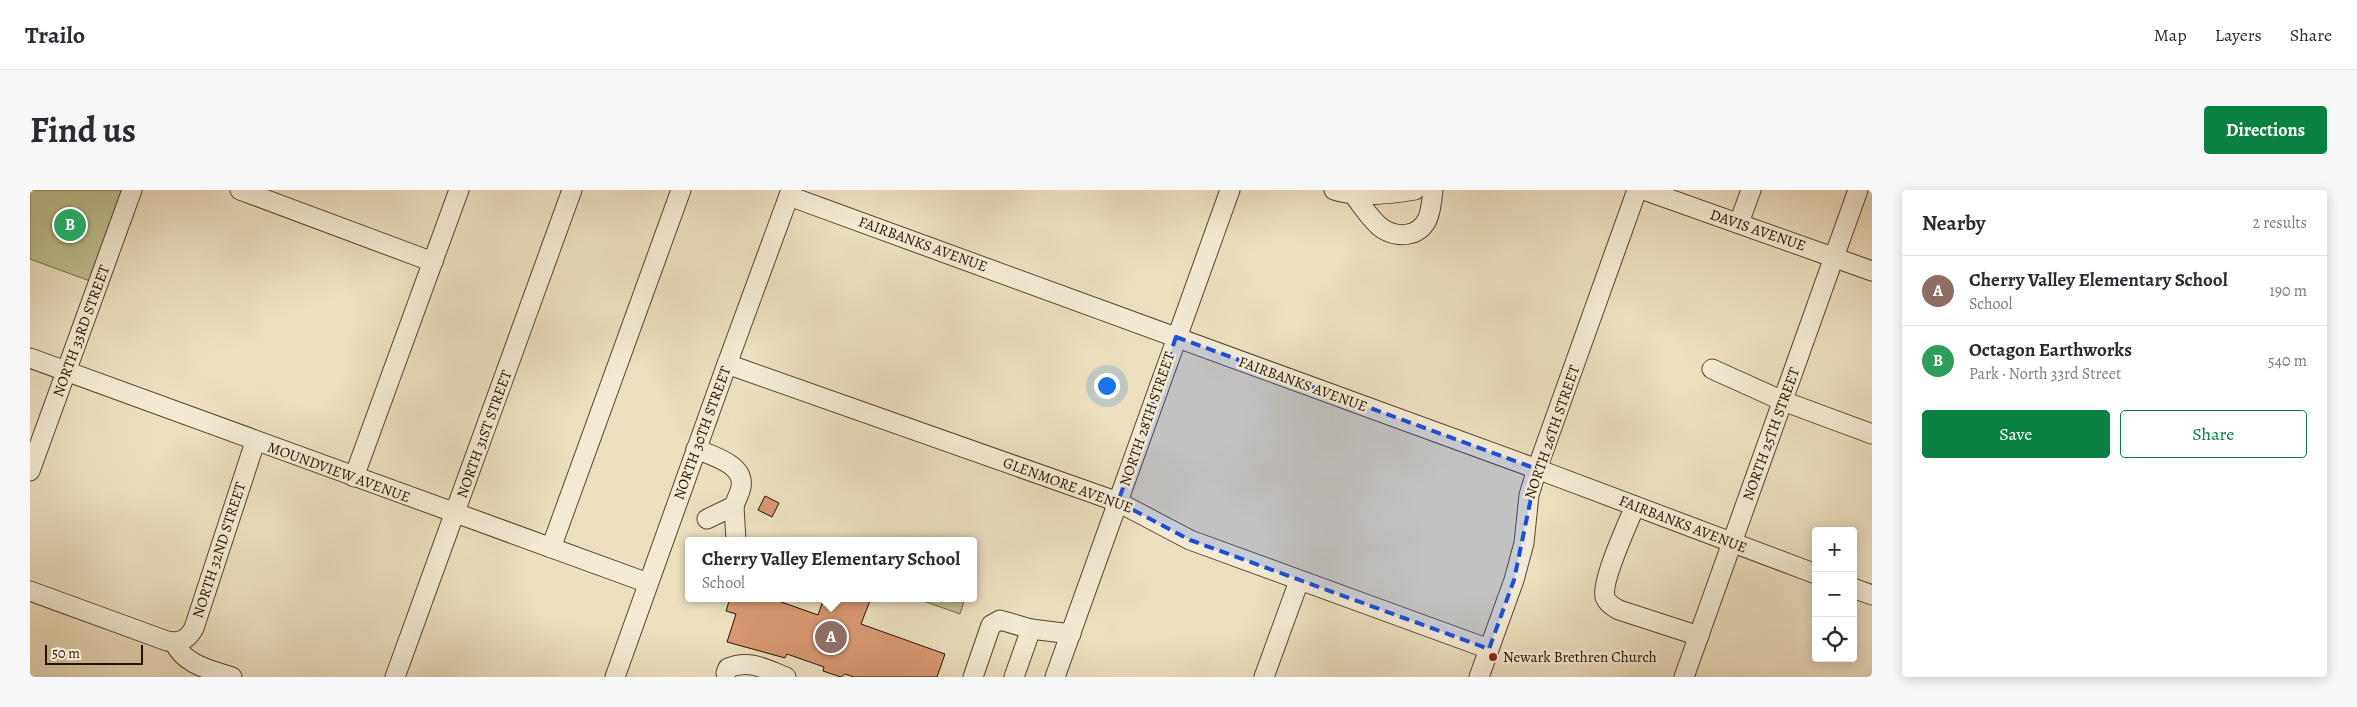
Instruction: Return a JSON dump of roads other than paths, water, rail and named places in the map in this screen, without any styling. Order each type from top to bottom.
[{"type":"street","name":"NORTH 33RD STREET","points":[[30,471],[132,190]]},
{"type":"street","points":[[240,190],[434,262]]},
{"type":"street","points":[[354,477],[459,190]]},
{"type":"street","name":"NORTH 31ST STREET","points":[[395,677],[572,190]]},
{"type":"street","points":[[551,548],[681,190]]},
{"type":"street","name":"NORTH 28TH STREET","points":[[1055,677],[1230,190]]},
{"type":"street","points":[[1334,190],[1353,194],[1415,190]]},
{"type":"street","points":[[1353,194],[1382,228],[1395,234],[1407,235],[1419,230],[1427,221],[1433,190]]},
{"type":"street","name":"NORTH 26TH STREET","points":[[1479,677],[1514,580],[1524,543],[1528,502],[1537,469],[1638,190]]},
{"type":"street","name":"DAVIS AVENUE","points":[[1644,190],[1834,256],[1872,272]]},
{"type":"street","points":[[1739,223],[1750,190]]},
{"type":"street","name":"NORTH 25TH STREET","points":[[1684,677],[1858,190]]},
{"type":"street","name":"FAIRBANKS AVENUE","points":[[789,192],[1812,572]]},
{"type":"street","name":"NORTH 30TH STREET","points":[[615,677],[789,192]]},
{"type":"street","name":"MOUNDVIEW AVENUE","points":[[30,358],[255,442],[648,583]]},
{"type":"street","name":"GLENMORE AVENUE","points":[[727,364],[1118,502],[1190,540],[1489,649]]},
{"type":"street","points":[[1712,369],[1783,401],[1872,434]]},
{"type":"street","name":"NORTH 32ND STREET","points":[[171,642],[188,637],[194,628],[255,442]]},
{"type":"street","points":[[696,450],[727,462],[738,472],[742,485],[734,506],[736,537]]},
{"type":"street","points":[[707,519],[734,506]]},
{"type":"street","points":[[1635,506],[1611,565],[1605,584],[1605,596],[1609,603],[1619,610],[1699,636]]},
{"type":"street","points":[[1264,677],[1299,580]]},
{"type":"street","points":[[1857,589],[1872,595]]},
{"type":"street","points":[[30,591],[171,642],[183,656],[191,661],[232,677]]},
{"type":"street","points":[[973,677],[991,625],[1000,620],[1031,629],[1071,634]]},
{"type":"street","points":[[1014,677],[1031,629]]},
{"type":"street","points":[[726,673],[728,668],[740,663],[754,665],[786,677]]},
{"type":"place","name":"Octagon Earthworks","points":[[70,225]]},
{"type":"place","name":"Cherry Valley Elementary School","points":[[831,637]]},
{"type":"place","name":"Newark Brethren Church","points":[[1493,657]]}]
